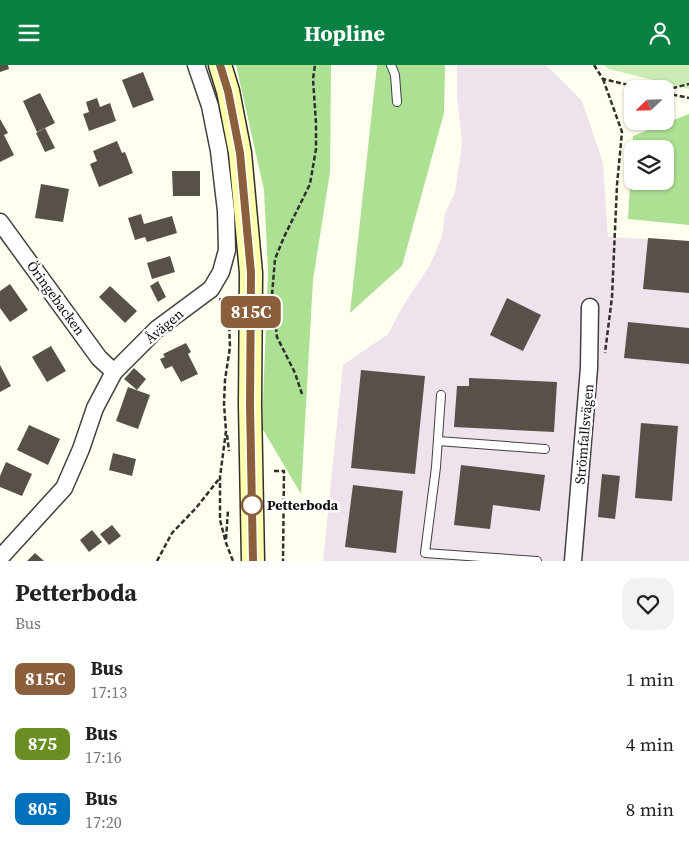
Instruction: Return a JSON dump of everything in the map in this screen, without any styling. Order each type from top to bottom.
[{"type":"main road","points":[[220,65],[228,91],[240,153],[251,273],[250,405],[253,561]]},
{"type":"main road","points":[[242,561],[242,462],[250,405]]},
{"type":"street","name":"Åvägen","points":[[0,558],[64,489],[95,408],[114,372],[157,329],[211,289],[221,272],[227,250],[226,211],[219,151],[210,107],[196,65]]},
{"type":"street","name":"Öringebacken","points":[[0,222],[99,358],[114,372]]},
{"type":"street","name":"Strömfallsvägen","points":[[572,561],[589,368],[590,307]]},
{"type":"lane","points":[[391,65],[395,75],[397,102]]},
{"type":"lane","points":[[441,395],[438,441],[425,553],[475,559],[537,561]]},
{"type":"lane","points":[[438,441],[545,449]]},
{"type":"path","points":[[302,394],[295,373],[277,337],[272,295],[275,259],[310,184],[316,149],[314,65]]},
{"type":"path","points":[[594,65],[603,79],[622,131],[612,297]]},
{"type":"path","points":[[603,79],[624,84]]},
{"type":"path","points":[[674,89],[689,84]]},
{"type":"path","points":[[674,94],[689,98]]},
{"type":"path","points":[[214,283],[229,321],[230,347],[225,380],[224,404],[229,451]]},
{"type":"path","points":[[226,431],[220,477],[220,521],[233,561]]},
{"type":"path","points":[[274,471],[284,471],[282,561]]},
{"type":"path","points":[[157,561],[172,533],[196,508],[220,477]]},
{"type":"path","points":[[226,543],[228,511]]},
{"type":"shaded area","points":[[457,65],[546,65],[582,101],[603,163],[608,237],[689,241],[689,561],[323,561],[343,365],[388,334],[404,304],[430,265],[442,237],[445,214],[455,192],[462,144],[457,96]]},
{"type":"green space","points":[[236,65],[331,65],[330,172],[313,280],[301,494],[262,428],[268,270],[264,190]]},
{"type":"green space","points":[[377,65],[445,65],[444,113],[402,266],[350,313]]},
{"type":"green space","points":[[604,65],[689,65],[689,89],[674,85],[674,80],[653,80],[609,69]]},
{"type":"green space","points":[[689,114],[689,225],[628,219],[630,190],[674,190],[674,140],[633,140],[633,136],[648,130],[674,130],[674,120]]},
{"type":"building","points":[[0,65],[8,65],[9,69],[0,72]]},
{"type":"building","points":[[143,72],[154,100],[133,108],[122,80]]},
{"type":"building","points":[[40,93],[55,123],[37,132],[23,101]]},
{"type":"building","points":[[97,98],[100,107],[110,103],[116,121],[89,131],[83,114],[89,112],[86,102]]},
{"type":"building","points":[[0,119],[8,133],[4,135],[14,155],[0,162]]},
{"type":"building","points":[[45,128],[55,148],[45,152],[36,133]]},
{"type":"building","points":[[117,141],[122,153],[125,152],[133,173],[99,187],[90,164],[97,161],[93,151]]},
{"type":"building","points":[[172,171],[200,171],[200,196],[173,196]]},
{"type":"building","points":[[41,184],[69,189],[63,222],[35,218]]},
{"type":"building","points":[[141,214],[144,224],[172,216],[177,233],[147,242],[145,237],[135,240],[128,218]]},
{"type":"building","points":[[648,238],[689,241],[689,293],[643,289]]},
{"type":"building","points":[[170,256],[175,272],[152,279],[147,263]]},
{"type":"building","points":[[158,281],[166,297],[158,302],[150,286]]},
{"type":"building","points":[[10,284],[28,310],[10,322],[0,308],[0,291]]},
{"type":"building","points":[[110,286],[137,311],[125,323],[99,297]]},
{"type":"building","points":[[507,298],[541,315],[523,351],[490,335]]},
{"type":"building","points":[[628,322],[689,328],[689,364],[624,358]]},
{"type":"building","points":[[186,343],[191,352],[188,354],[198,374],[181,382],[172,366],[165,369],[160,359],[165,357],[163,354]]},
{"type":"building","points":[[51,346],[66,371],[47,382],[32,357]]},
{"type":"building","points":[[0,365],[11,386],[0,392]]},
{"type":"building","points":[[134,368],[146,379],[137,390],[124,379]]},
{"type":"building","points":[[361,370],[425,376],[415,474],[351,468]]},
{"type":"building","points":[[469,378],[557,382],[554,432],[454,427],[457,386],[469,386]]},
{"type":"building","points":[[128,387],[150,395],[138,429],[116,421]]},
{"type":"building","points":[[641,423],[678,426],[672,501],[635,498]]},
{"type":"building","points":[[29,425],[60,439],[48,465],[17,450]]},
{"type":"building","points":[[113,453],[136,459],[132,476],[109,470]]},
{"type":"building","points":[[6,462],[32,474],[22,496],[0,487],[0,476]]},
{"type":"building","points":[[461,465],[545,475],[540,511],[493,505],[490,529],[454,525]]},
{"type":"building","points":[[602,474],[620,476],[615,519],[598,517]]},
{"type":"building","points":[[353,485],[403,491],[396,553],[345,547]]},
{"type":"building","points":[[112,525],[121,536],[109,545],[100,534]]},
{"type":"building","points":[[92,530],[102,542],[89,552],[80,540]]},
{"type":"building","points":[[35,553],[44,561],[27,561]]},
{"type":"bus line","name":"815C","points":[[220,65],[228,91],[240,153],[251,273],[250,405],[253,561]]},
{"type":"place","name":"Petterboda","points":[[252,505]]}]
